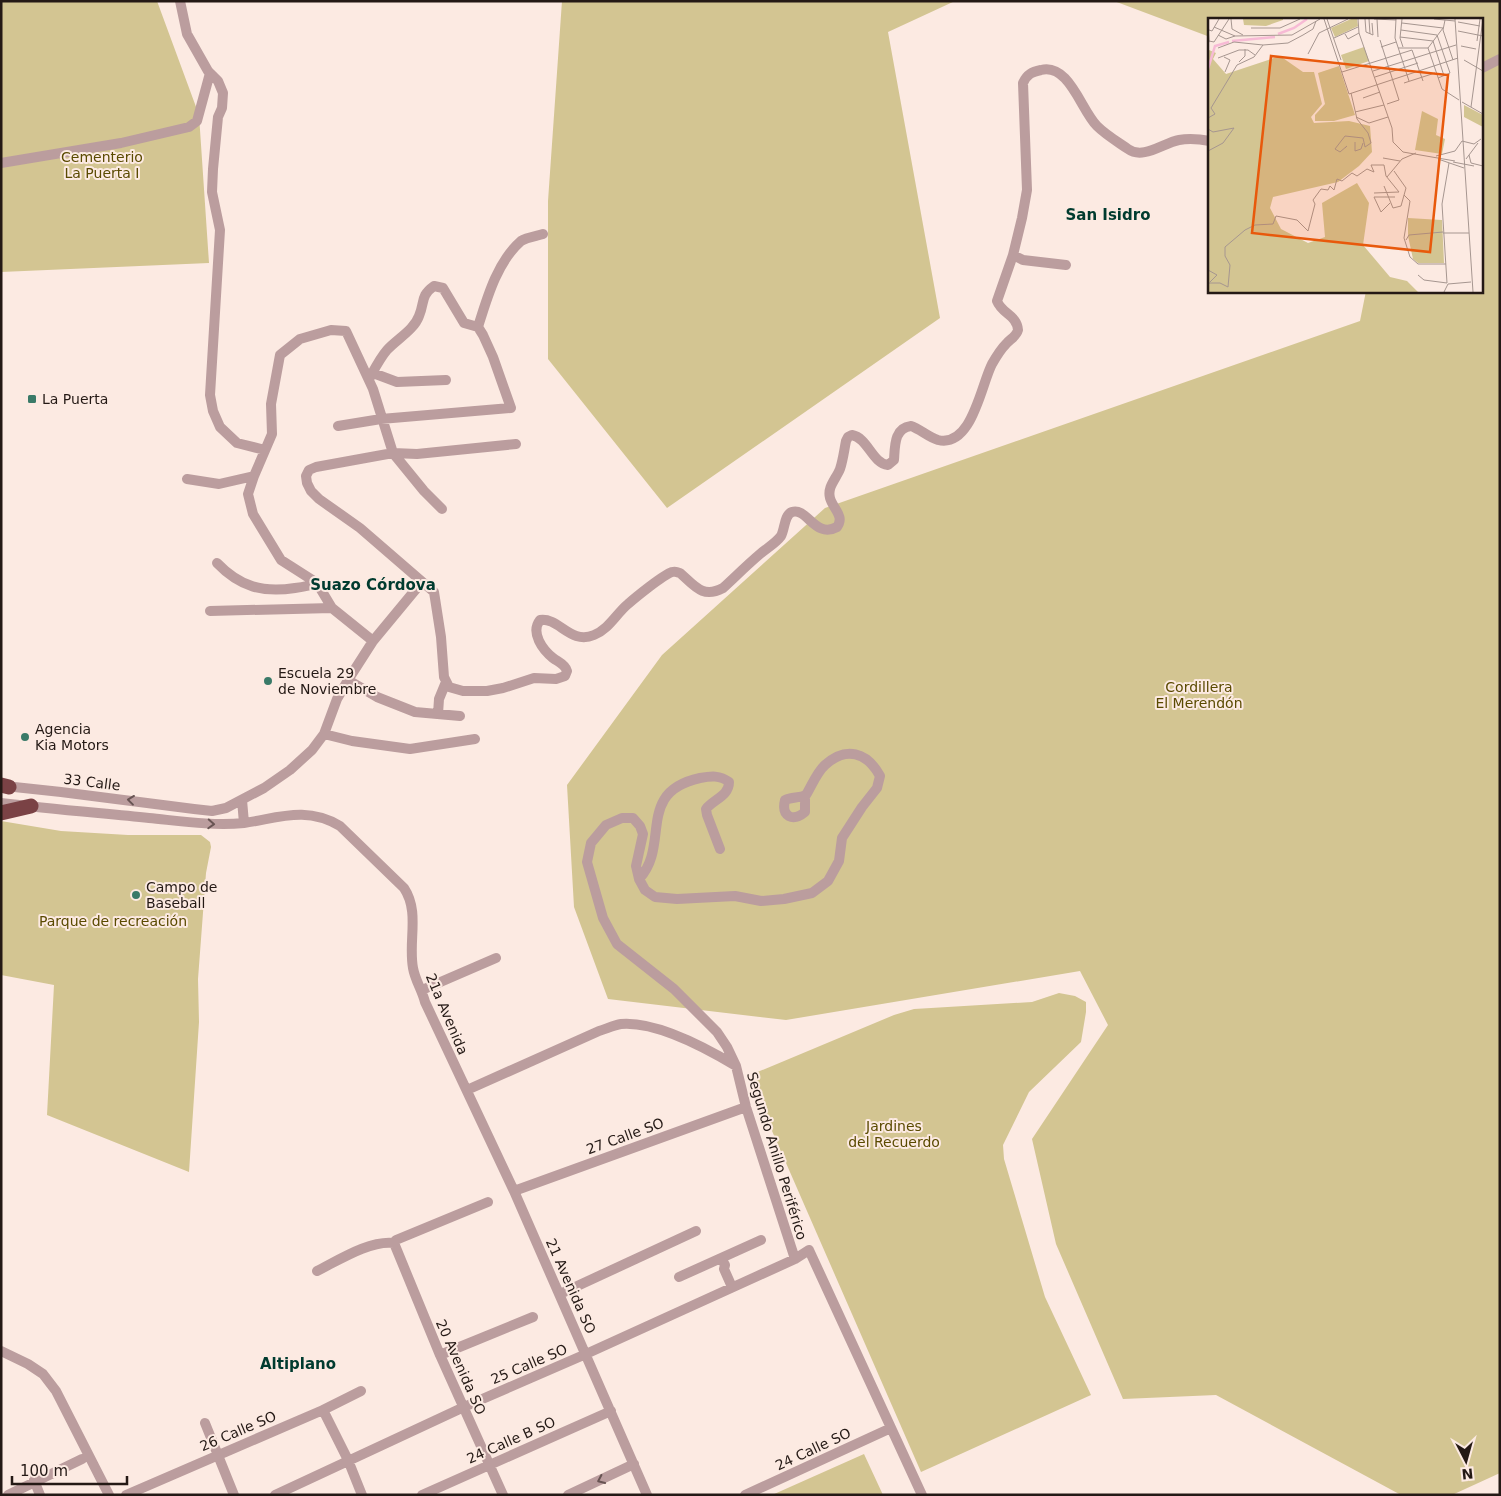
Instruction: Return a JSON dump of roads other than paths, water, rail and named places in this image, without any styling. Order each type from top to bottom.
[{"type":"highway","points":[[1,813],[31,806]]},
{"type":"street","points":[[180,1],[187,34],[197,54],[218,81],[223,93],[222,108],[218,117],[212,192],[220,230],[210,395],[212,411],[220,427],[237,443],[265,450]]},
{"type":"street","points":[[1484,67],[1500,59]]},
{"type":"street","points":[[516,444],[417,454],[394,453],[316,467],[308,470],[306,476],[311,491],[360,528],[421,583],[431,589],[436,600],[444,677],[449,687],[455,690],[487,691],[534,678],[561,678],[566,675],[565,667],[545,650],[539,641],[536,629],[540,620],[548,620],[575,636],[582,638],[595,635],[612,623],[627,605],[672,572],[680,573],[700,591],[711,593],[722,588],[780,537],[791,513],[803,514],[820,528],[829,530],[837,527],[840,522],[840,516],[830,498],[830,490],[839,471],[848,437],[852,435],[858,436],[880,462],[888,465],[894,460],[897,436],[903,428],[913,426],[932,438],[946,441],[959,435],[968,425],[978,404],[984,382],[992,364],[1000,351],[1014,338],[1018,330],[1016,321],[1000,308],[997,301],[1022,218],[1027,190],[1023,83],[1032,72],[1045,69],[1055,70],[1065,78],[1096,125],[1134,153],[1144,153],[1167,143],[1181,140],[1194,138],[1208,140]]},
{"type":"street","points":[[1,162],[121,143],[189,127],[197,121],[210,73]]},
{"type":"street","points":[[478,327],[498,275],[507,258],[522,240],[543,234]]},
{"type":"street","points":[[1012,255],[1023,260],[1066,264]]},
{"type":"street","points":[[338,426],[381,418],[511,408],[489,346],[478,327],[464,322],[442,288],[434,286],[426,292],[422,301],[420,316],[386,351],[371,376]]},
{"type":"street","points":[[373,641],[332,608],[317,583],[281,560],[253,514],[248,494],[272,434],[271,404],[280,355],[300,339],[331,330],[346,331],[371,376],[381,418],[394,453],[424,491],[442,510]]},
{"type":"street","points":[[371,376],[404,383],[446,380]]},
{"type":"street","points":[[187,479],[219,484],[254,476]]},
{"type":"street","points":[[217,562],[227,573],[241,582],[264,590],[312,586],[317,583]]},
{"type":"street","name":"33 Calle","points":[[4,786],[212,810],[226,808],[264,788],[290,770],[312,750],[324,734],[334,706],[348,680],[373,641],[421,583]]},
{"type":"street","points":[[210,611],[332,608]]},
{"type":"street","points":[[348,680],[377,697],[403,708],[426,714],[460,716]]},
{"type":"street","points":[[438,714],[439,698],[446,682]]},
{"type":"street","points":[[324,734],[352,741],[410,749],[474,740]]},
{"type":"street","points":[[736,1066],[717,1032],[674,989],[617,944],[603,918],[587,862],[591,843],[606,824],[622,818],[633,818],[640,826],[643,834],[636,866],[639,879],[645,890],[655,897],[677,899],[735,896],[761,901],[784,899],[812,893],[828,881],[839,861],[842,838],[877,788],[880,776],[874,764],[862,757],[852,753],[840,755],[824,766],[806,795],[801,797]]},
{"type":"street","points":[[639,879],[647,871],[650,863],[658,814],[664,799],[676,787],[692,780],[712,776],[724,778],[729,782],[729,789],[706,809],[720,849]]},
{"type":"street","points":[[59,810],[61,792]]},
{"type":"street","points":[[1,803],[217,824],[244,822],[242,800]]},
{"type":"street","points":[[177,821],[179,806]]},
{"type":"street","name":"21a Avenida","points":[[244,822],[293,814],[310,814],[327,818],[340,826],[398,882],[408,895],[413,918],[411,944],[413,970],[425,1002],[467,1090]]},
{"type":"street","points":[[422,990],[496,958]]},
{"type":"street","name":"Segundo Anillo Periférico","points":[[467,1090],[599,1031],[620,1024],[646,1027],[682,1037],[736,1066],[746,1107],[794,1259],[810,1251],[922,1495]]},
{"type":"street","name":"21 Avenida SO","points":[[467,1090],[560,1294],[647,1495]]},
{"type":"street","name":"27 Calle SO","points":[[514,1191],[746,1107]]},
{"type":"street","points":[[317,1271],[351,1253],[376,1244],[395,1246],[396,1240],[488,1202]]},
{"type":"street","points":[[560,1294],[696,1230]]},
{"type":"street","points":[[678,1277],[723,1262],[761,1240]]},
{"type":"street","name":"20 Avenida SO","points":[[395,1246],[440,1355],[503,1495]]},
{"type":"street","name":"25 Calle SO","points":[[275,1495],[464,1407],[586,1354],[794,1259]]},
{"type":"street","points":[[723,1262],[728,1267],[734,1286]]},
{"type":"street","points":[[440,1355],[533,1316]]},
{"type":"street","points":[[1,1351],[44,1374],[56,1391],[109,1495]]},
{"type":"street","name":"26 Calle SO","points":[[126,1495],[323,1410],[361,1391]]},
{"type":"street","points":[[323,1410],[348,1460],[362,1495]]},
{"type":"street","name":"24 Calle B SO","points":[[422,1495],[611,1411]]},
{"type":"street","points":[[205,1423],[234,1495]]},
{"type":"street","name":"24 Calle SO","points":[[745,1495],[892,1428]]},
{"type":"street","points":[[8,1495],[34,1480],[82,1458]]},
{"type":"street","points":[[568,1495],[634,1464]]},
{"type":"street","points":[[34,1480],[40,1495]]},
{"type":"place","name":"La Puerta","points":[[32,399]]},
{"type":"place","name":"Escuela 29 de Noviembre","points":[[268,681]]},
{"type":"place","name":"Agencia Kia Motors","points":[[25,737]]},
{"type":"place","name":"Campo de Baseball","points":[[136,895]]},
{"type":"district","name":"San Isidro","points":[[1108,215]]},
{"type":"district","name":"Suazo Córdova","points":[[373,585]]},
{"type":"district","name":"Altiplano","points":[[298,1364]]},
{"type":"park label","name":"Cementerio La Puerta I","points":[[102,166]]},
{"type":"park label","name":"Cordillera El Merendón","points":[[1199,696]]},
{"type":"park label","name":"Parque de recreación","points":[[113,921]]},
{"type":"park label","name":"Jardines del Recuerdo","points":[[894,1134]]}]
